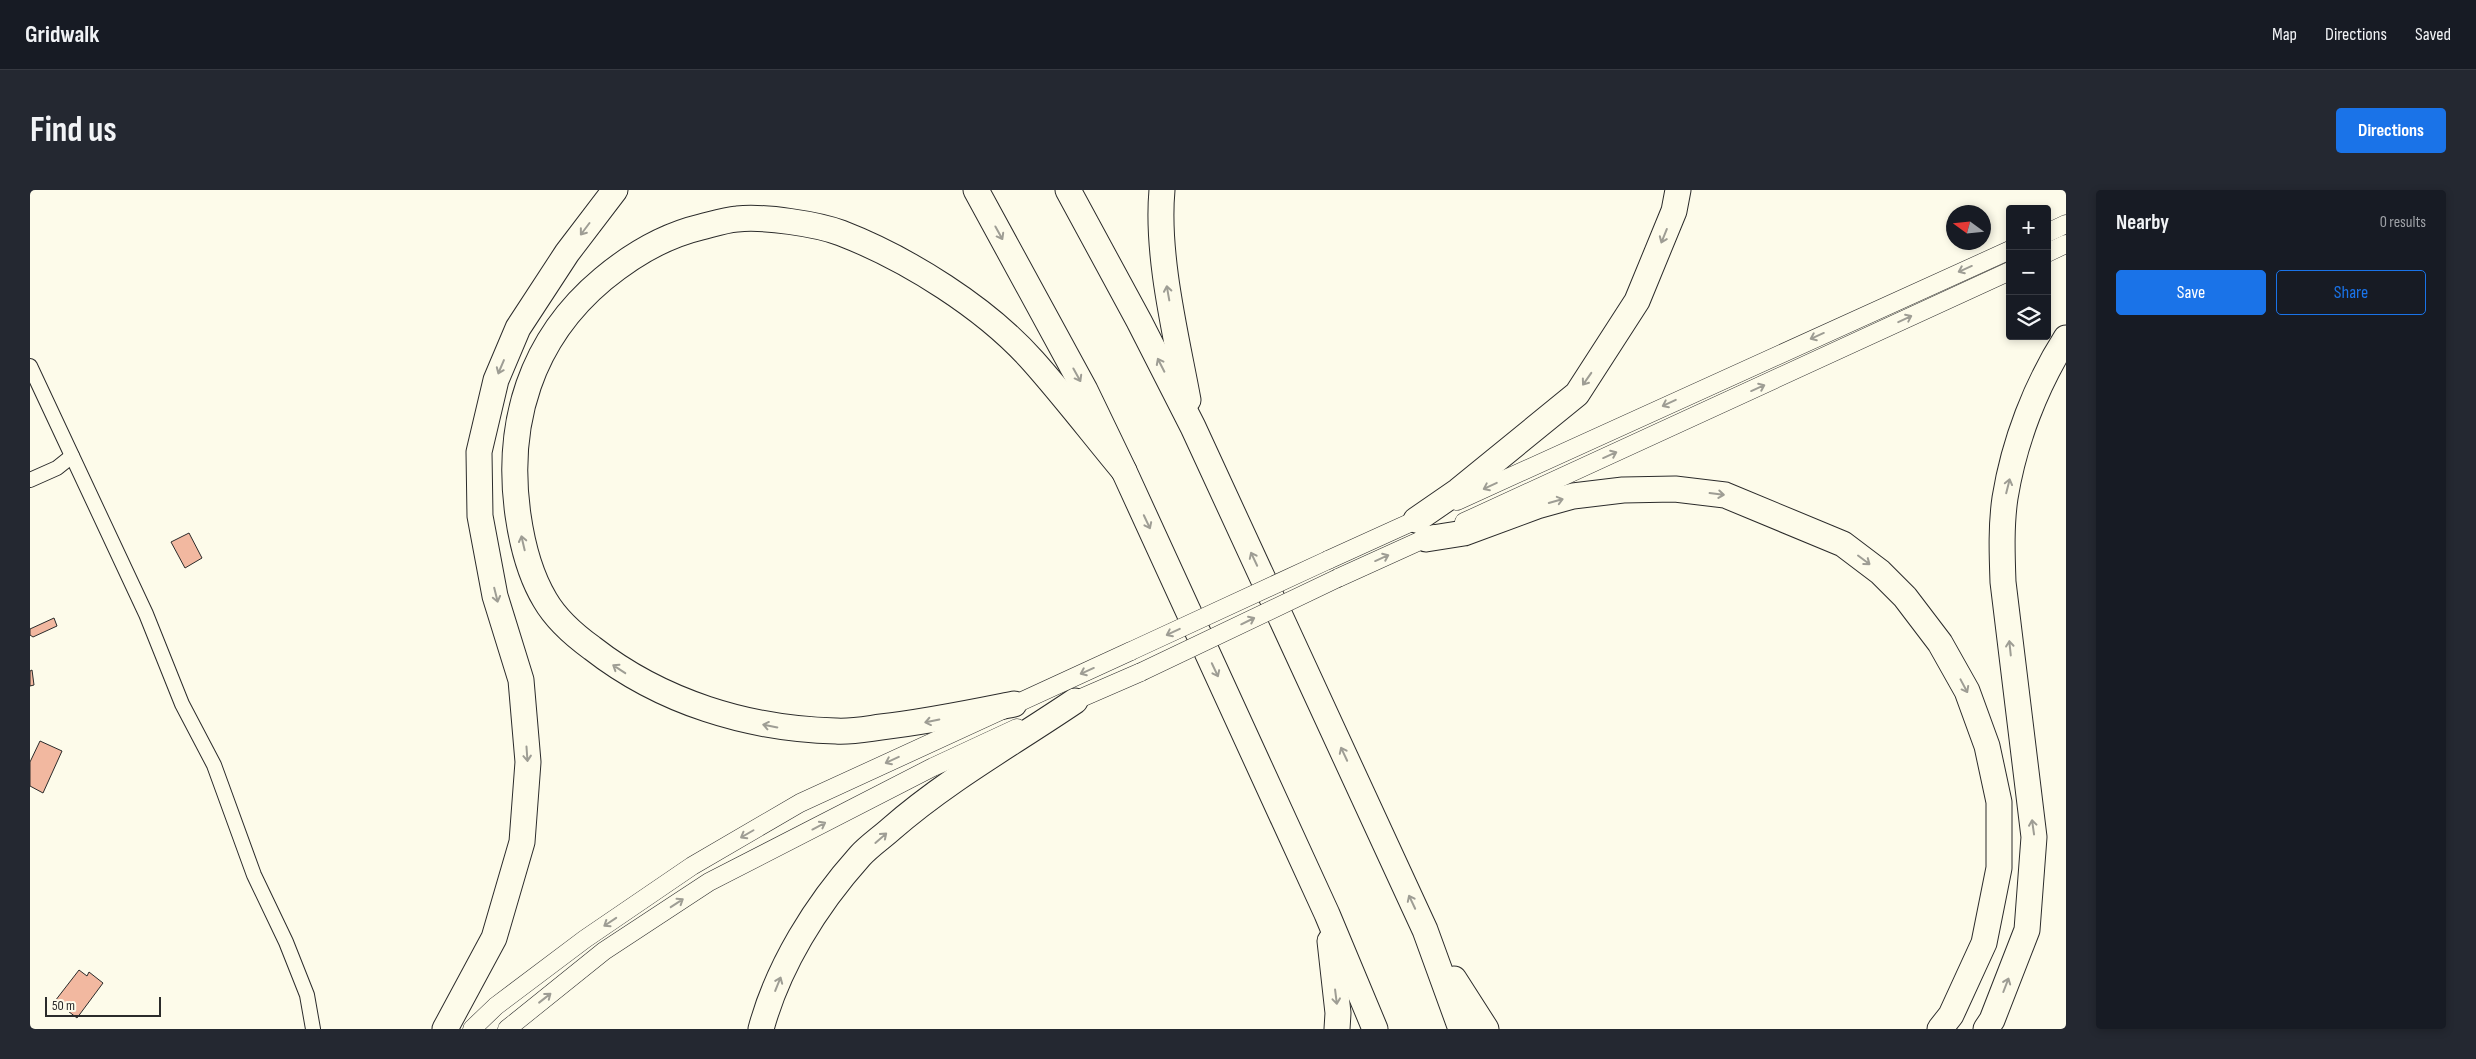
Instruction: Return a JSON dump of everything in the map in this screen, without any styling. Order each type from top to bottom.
[{"type":"highway","points":[[445,1029],[494,938],[522,842],[528,762],[521,680],[495,596],[480,516],[479,452],[496,380],[518,328],[567,253],[615,190]]},
{"type":"highway","points":[[976,190],[1085,390],[1124,471],[1327,914],[1375,1029]]},
{"type":"highway","points":[[1068,190],[1139,321],[1193,427],[1425,930],[1461,1029]]},
{"type":"highway","points":[[1162,190],[1161,204],[1167,284],[1193,427]]},
{"type":"highway","points":[[1421,529],[1458,491],[1577,394],[1637,301],[1674,211],[1678,190]]},
{"type":"highway","points":[[1014,704],[922,723],[839,732],[772,727],[718,712],[663,693],[618,669],[573,634],[545,600],[523,546],[514,489],[516,437],[529,382],[541,356],[554,331],[586,293],[628,259],[676,233],[738,219],[799,224],[838,232],[886,253],[990,319],[1032,359],[1124,471]]},
{"type":"highway","points":[[1986,1029],[1992,1020],[2027,930],[2034,837],[2003,582],[2002,540],[2005,498],[2025,422],[2052,360],[2066,338]]},
{"type":"highway","points":[[1421,529],[1464,533],[1537,506],[1573,496],[1623,490],[1675,489],[1725,495],[1843,544],[1880,572],[1905,597],[1940,643],[1967,691],[1987,746],[1999,802],[1999,868],[1984,943],[1951,1015],[1940,1029]]},
{"type":"highway","points":[[761,1029],[787,962],[822,903],[861,855],[904,818],[947,785],[1074,701]]},
{"type":"highway","points":[[1327,914],[1338,1013],[1337,1029]]},
{"type":"highway","points":[[1425,930],[1486,1029]]},
{"type":"street","points":[[2051,231],[2066,224]]},
{"type":"street","points":[[2051,251],[2066,244]]},
{"type":"street","points":[[507,1029],[604,951],[709,882],[933,767],[1141,672],[1338,578],[1421,529],[2006,252]]},
{"type":"street","points":[[472,1029],[496,1006],[585,939],[692,866],[800,803],[1328,560],[1421,529],[2006,273]]},
{"type":"street","points":[[30,366],[146,614],[182,704],[214,765],[254,875],[286,942],[306,995],[313,1029]]},
{"type":"street","points":[[30,480],[57,468],[72,456]]},
{"type":"building","points":[[189,533],[202,558],[185,568],[171,542]]},
{"type":"building","points":[[54,618],[57,626],[33,637],[30,635],[30,629]]},
{"type":"building","points":[[32,670],[34,685],[30,686],[30,671]]},
{"type":"building","points":[[40,741],[62,751],[43,793],[30,786],[30,762]]},
{"type":"building","points":[[79,970],[87,976],[89,972],[103,983],[77,1018],[55,1001]]}]
